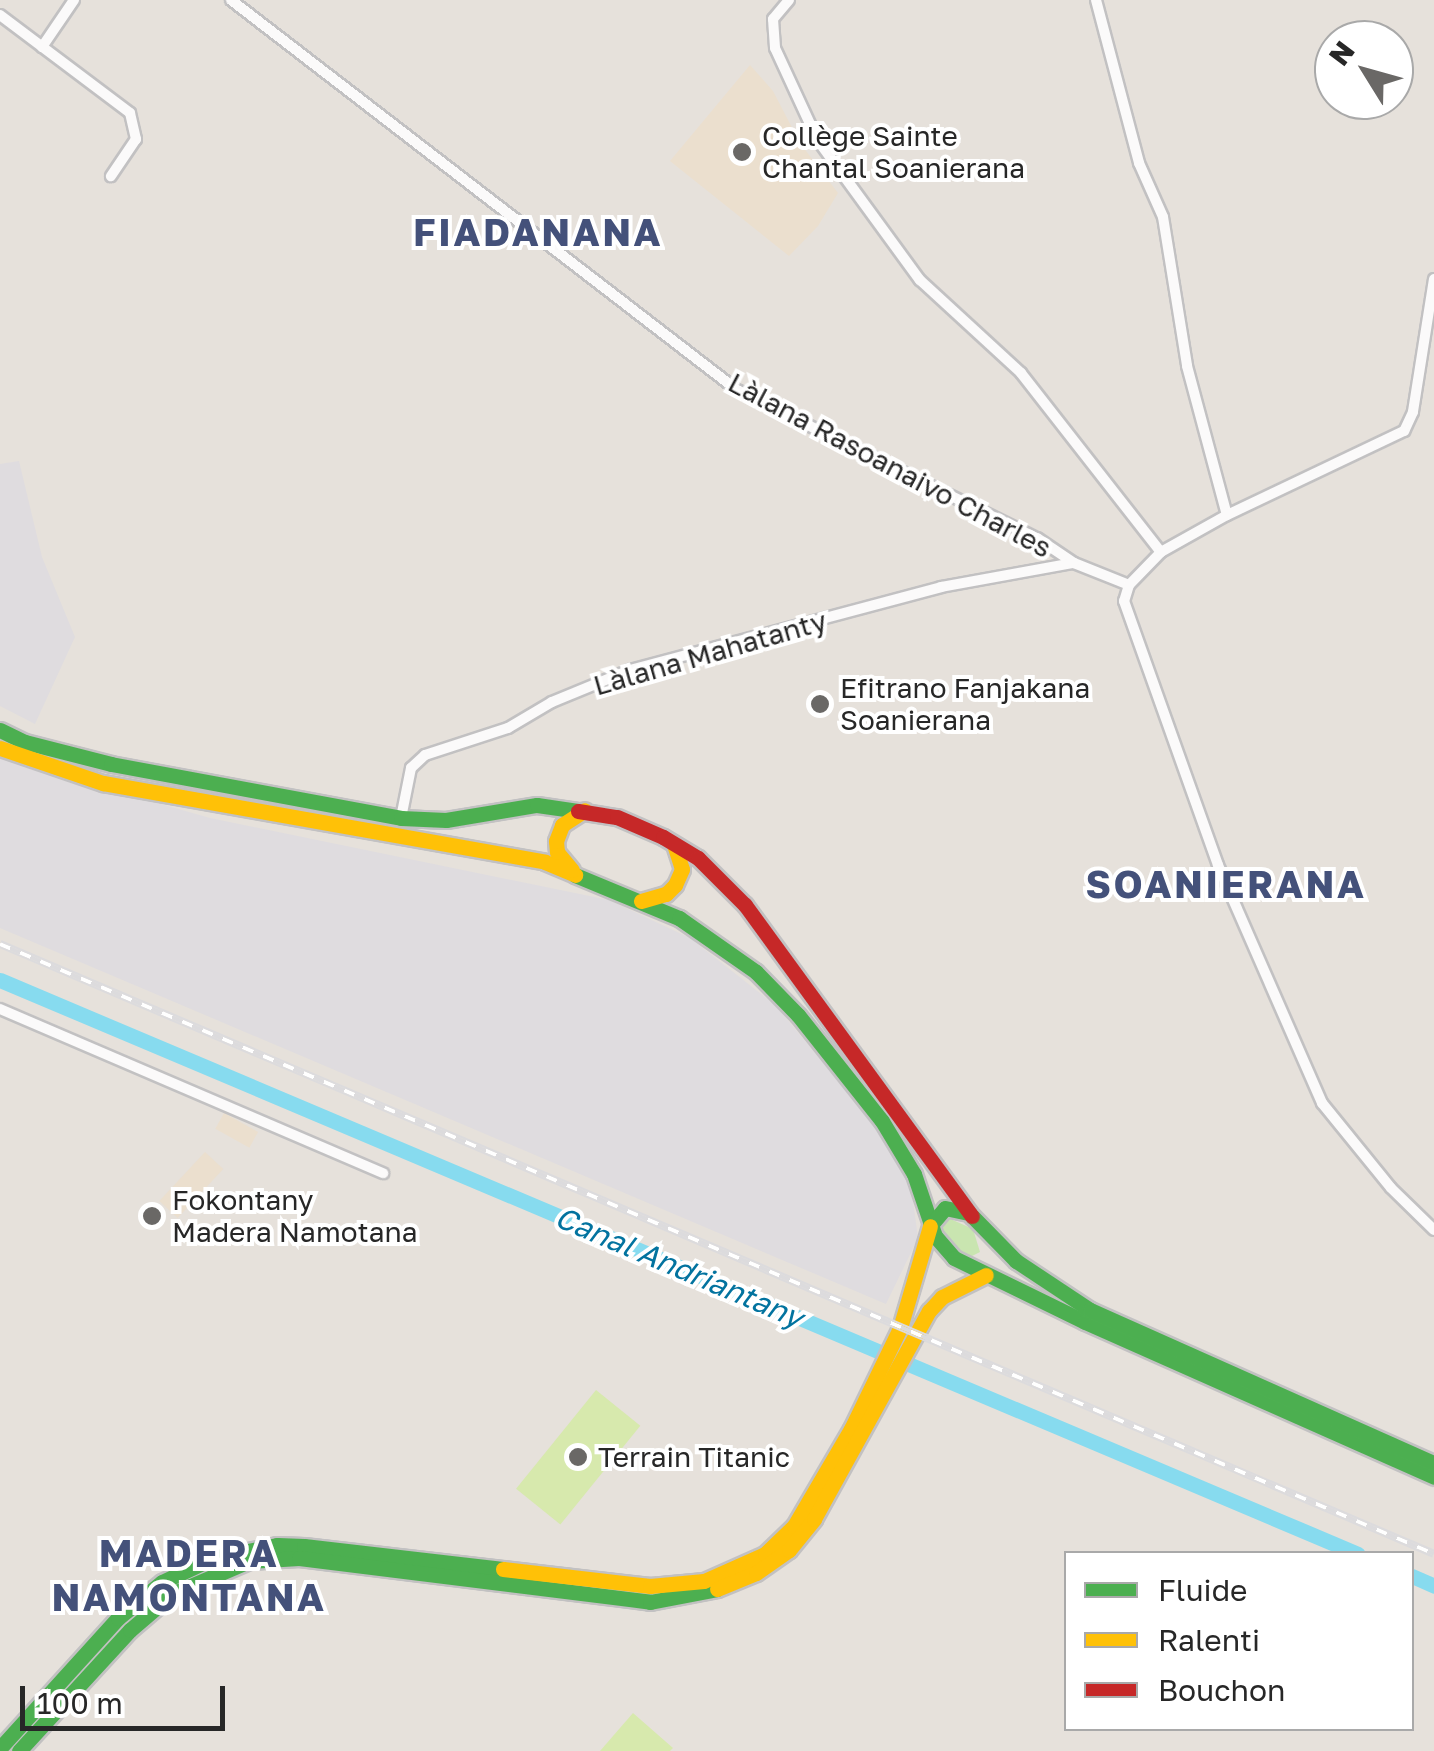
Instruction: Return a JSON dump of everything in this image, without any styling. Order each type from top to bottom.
[{"type":"main road","points":[[0,730],[25,742],[111,764],[401,818],[446,820],[538,806],[586,810],[617,817],[674,845],[698,858],[745,905],[969,1213],[992,1240],[1044,1283],[1090,1310],[1434,1463]]},
{"type":"main road","points":[[0,748],[103,783],[468,847],[575,872],[680,918],[756,972],[798,1015],[899,1148],[914,1174],[930,1226],[947,1252],[986,1275],[1434,1478]]},
{"type":"main road","points":[[575,872],[563,862],[556,840],[562,824],[586,810]]},
{"type":"main road","points":[[641,901],[666,894],[675,884],[682,869],[674,845]]},
{"type":"main road","points":[[19,1751],[130,1630],[158,1606],[196,1580],[249,1560],[299,1558],[621,1600],[676,1600],[730,1586],[779,1558],[806,1530],[901,1342],[930,1226],[945,1208],[969,1213]]},
{"type":"main road","points":[[986,1275],[992,1240]]},
{"type":"main road","points":[[901,1342],[942,1297],[986,1275]]},
{"type":"main road","points":[[0,1748],[118,1618],[162,1582],[190,1566],[249,1549],[304,1546],[650,1586],[697,1582],[728,1572],[771,1550],[790,1531],[882,1381]]},
{"type":"street","points":[[42,46],[74,0]]},
{"type":"street","name":"Làlana Rasoanaivo Charles","points":[[231,0],[737,390],[1037,538],[1074,563],[1129,585]]},
{"type":"street","points":[[788,0],[773,19],[775,48],[817,139],[920,280],[1021,373],[1161,552]]},
{"type":"street","points":[[1096,0],[1138,163],[1163,217],[1188,366],[1227,515]]},
{"type":"street","points":[[0,15],[130,112],[136,139],[110,176]]},
{"type":"street","points":[[1434,278],[1416,401],[1404,431],[1227,515],[1161,552],[1129,585],[1124,601],[1218,865],[1314,1087],[1366,1160],[1434,1230]]},
{"type":"street","name":"Làlana Mahatanty","points":[[401,818],[411,768],[425,755],[440,746],[508,728],[552,702],[630,670],[941,587],[1074,563]]},
{"type":"street","points":[[0,1010],[383,1173]]},
{"type":"shaded area","name":"Collège Sainte Chantal Soanierana","points":[[750,65],[773,91],[800,143],[838,193],[818,226],[789,256],[670,161]]},
{"type":"shaded area","points":[[19,461],[42,557],[75,637],[35,724],[0,706],[0,464]]},
{"type":"shaded area","points":[[0,758],[210,818],[609,900],[690,938],[775,1005],[867,1115],[911,1186],[918,1238],[886,1304],[0,928]]},
{"type":"shaded area","points":[[224,1113],[258,1132],[249,1148],[215,1129]]},
{"type":"shaded area","points":[[205,1152],[223,1169],[178,1218],[159,1201]]},
{"type":"green space","points":[[946,1217],[973,1229],[980,1252],[970,1257],[957,1251],[944,1237],[940,1223]]},
{"type":"green space","name":"Terrain Titanic","points":[[596,1390],[640,1426],[560,1525],[516,1489]]},
{"type":"green space","points":[[633,1713],[673,1748],[600,1751]]},
{"type":"waterway","name":"Canal Andriantany","points":[[0,980],[1351,1551]]},
{"type":"waterway","name":"Canal Andriantany","points":[[1414,1577],[1434,1586]]},
{"type":"railway","points":[[0,944],[1434,1554]]},
{"type":"traffic: fast","points":[[0,730],[25,742],[111,764],[401,818],[446,820],[537,805],[578,811]]},
{"type":"traffic: fast","points":[[575,875],[679,918],[756,972],[798,1015],[882,1121],[914,1174],[935,1236],[954,1258],[1085,1322],[1434,1477]]},
{"type":"traffic: fast","points":[[930,1226],[945,1208],[969,1213]]},
{"type":"traffic: fast","points":[[972,1216],[1016,1261],[1090,1310],[1434,1463]]},
{"type":"traffic: fast","points":[[0,1748],[118,1618],[162,1582],[213,1558],[277,1545],[304,1546],[503,1569]]},
{"type":"traffic: fast","points":[[19,1751],[130,1630],[172,1594],[249,1561],[299,1558],[650,1602],[717,1589]]},
{"type":"traffic: slow","points":[[0,748],[103,783],[545,862],[575,875]]},
{"type":"traffic: slow","points":[[572,870],[557,852],[556,841],[562,825],[585,810]]},
{"type":"traffic: slow","points":[[641,901],[666,894],[675,885],[682,869],[674,845]]},
{"type":"traffic: slow","points":[[503,1569],[650,1586],[704,1581],[765,1554],[794,1526],[851,1429],[900,1328],[930,1226]]},
{"type":"traffic: slow","points":[[717,1589],[756,1573],[789,1550],[814,1519],[929,1311],[942,1297],[986,1275]]},
{"type":"traffic: jam","points":[[578,811],[617,817],[663,837],[698,858],[745,905],[972,1216]]},
{"type":"place","name":"Collège Sainte Chantal Soanierana","points":[[742,152]]},
{"type":"place","name":"Efitrano Fanjakana Soanierana","points":[[820,704]]},
{"type":"place","name":"Fokontany Madera Namotana","points":[[152,1216]]},
{"type":"place","name":"Terrain Titanic","points":[[578,1457]]},
{"type":"district","name":"FIADANANA","points":[[538,232]]},
{"type":"district","name":"SOANIERANA","points":[[1226,884]]},
{"type":"district","name":"MADERA NAMONTANA","points":[[189,1575]]}]
